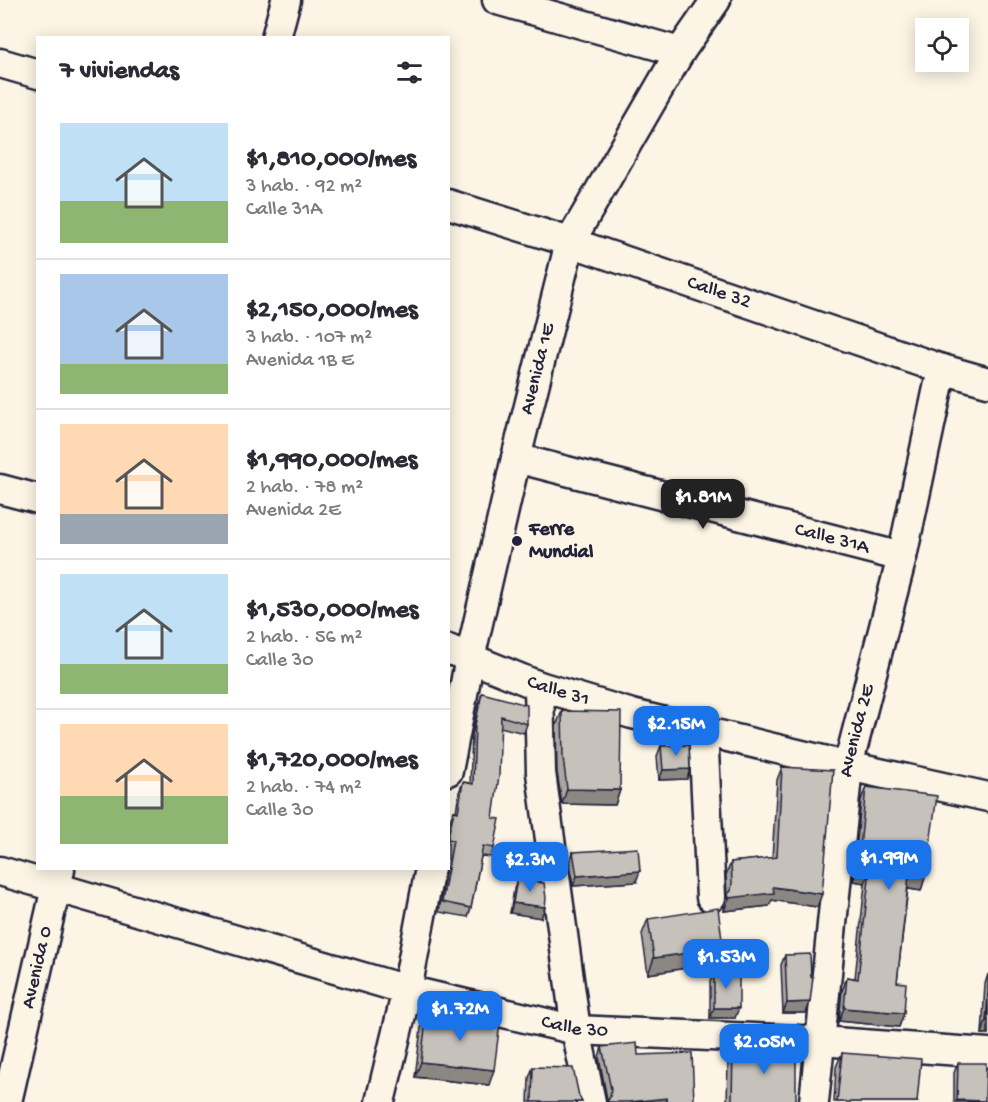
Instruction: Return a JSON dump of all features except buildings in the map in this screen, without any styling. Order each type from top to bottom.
[{"type":"street","points":[[277,36],[286,0]]},
{"type":"street","points":[[496,0],[680,52]]},
{"type":"street","name":"Avenida 1E","points":[[450,750],[459,653],[516,458],[570,242],[680,52],[716,0]]},
{"type":"street","points":[[0,63],[36,73]]},
{"type":"street","name":"Calle 32","points":[[450,205],[570,242],[942,369],[988,382]]},
{"type":"street","name":"Avenida 2E","points":[[814,1102],[848,766],[902,558],[942,369]]},
{"type":"street","name":"Calle 31A","points":[[516,458],[902,558]]},
{"type":"street","points":[[0,489],[36,498]]},
{"type":"street","name":"Calle 31","points":[[459,653],[539,686],[632,714],[988,797]]},
{"type":"street","points":[[539,686],[540,773],[576,1030],[591,1102]]},
{"type":"street","points":[[703,730],[711,897]]},
{"type":"street","name":"Calle 30","points":[[0,870],[58,878],[407,990],[576,1030],[820,1041],[988,1053]]},
{"type":"street","points":[[380,1102],[407,990],[430,870]]},
{"type":"street","name":"Avenida 0","points":[[7,1102],[7,1069],[58,878]]},
{"type":"place","name":"Ferre Mundial","points":[[517,541]]}]
